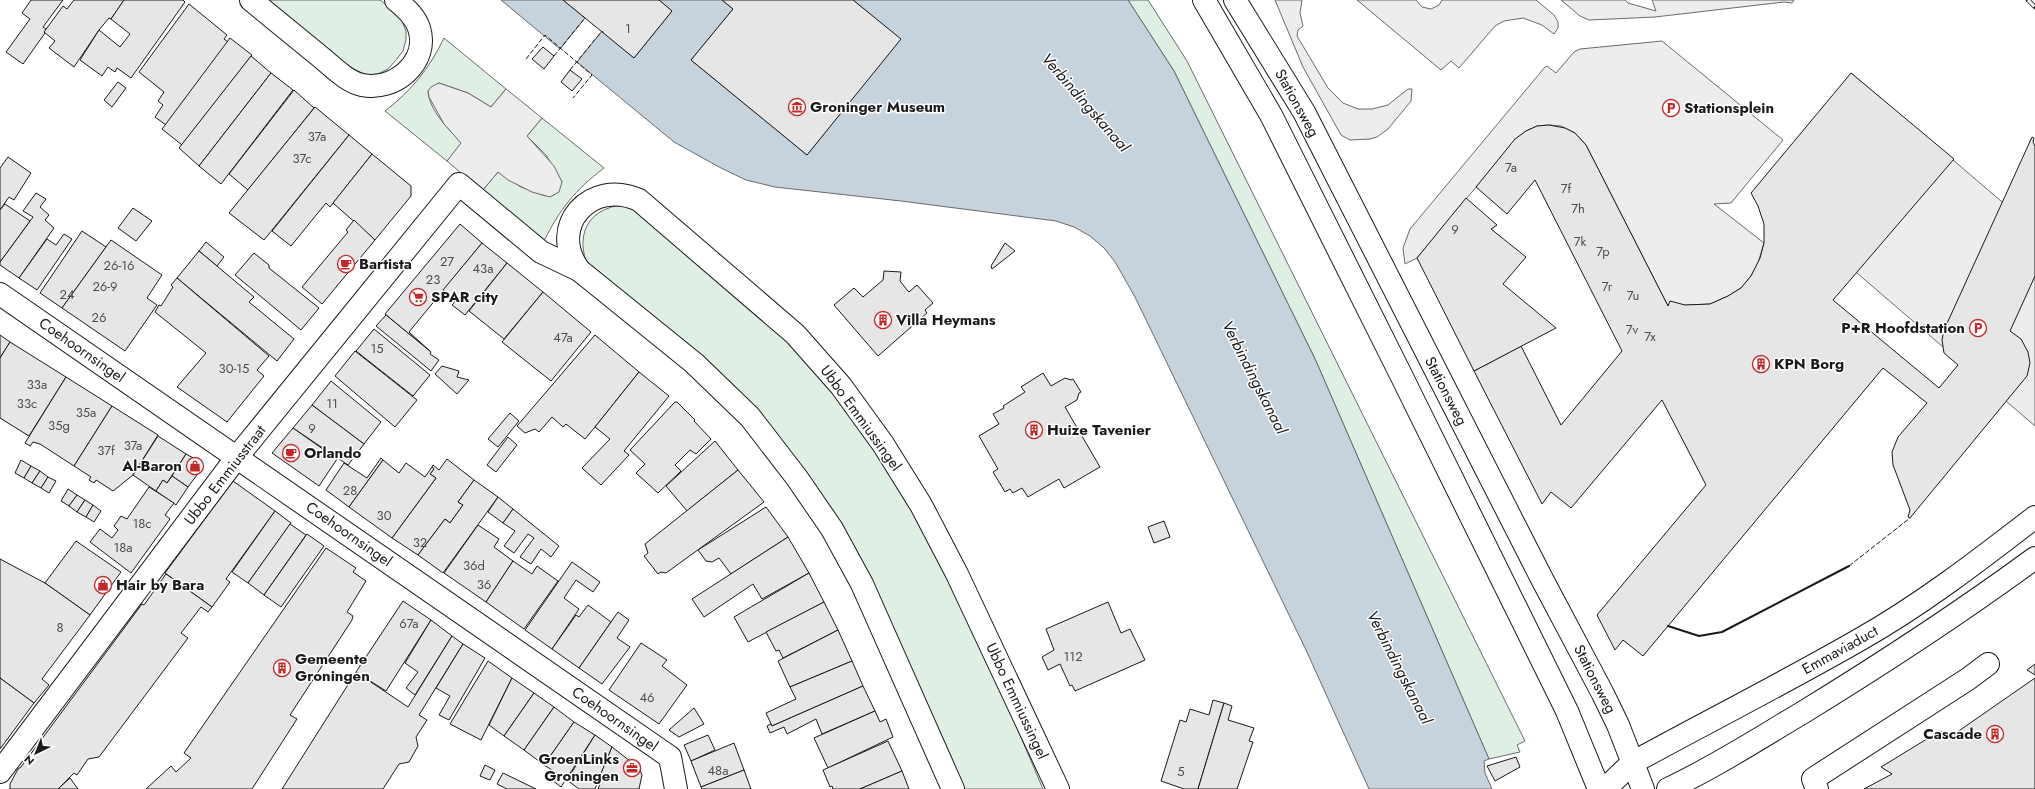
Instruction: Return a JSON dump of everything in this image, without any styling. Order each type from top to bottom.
[{"type":"street","points":[[252,0],[349,80],[372,87],[383,86],[402,77],[416,60],[419,50],[419,28],[410,13],[396,0]]},
{"type":"street","name":"Stationsweg","points":[[1204,0],[1271,115],[1401,374],[1567,711],[1599,789]]},
{"type":"street","name":"Stationsweg","points":[[1235,0],[1304,112],[1542,579],[1603,694],[1618,725],[1643,789]]},
{"type":"street","name":"Ubbo Emmiussingel","points":[[459,184],[541,252],[579,270],[694,363],[750,417],[797,478],[832,529],[862,584],[953,789]]},
{"type":"street","name":"Ubbo Emmiusstraat","points":[[0,772],[237,457],[459,184]]},
{"type":"street","name":"Ubbo Emmiussingel","points":[[579,270],[568,252],[568,230],[572,220],[587,203],[598,197],[610,194],[630,196],[639,200],[795,334],[841,386],[883,444],[921,505],[957,574],[1058,789]]},
{"type":"street","name":"Coehoornsingel","points":[[0,294],[670,757],[676,789]]},
{"type":"street","name":"Emmaviaduct","points":[[1605,789],[1632,762],[1859,640],[1963,573],[2035,517]]},
{"type":"street","name":"Emmaviaduct","points":[[1668,789],[1717,764],[1876,668],[1974,603],[2035,558]]},
{"type":"street","points":[[1817,789],[1813,779],[1968,679],[1988,664]]},
{"type":"green space","points":[[266,0],[380,0],[400,16],[406,31],[406,40],[403,51],[388,69],[378,74],[366,75],[354,73]]},
{"type":"green space","points":[[1128,0],[1148,0],[1187,61],[1525,741],[1517,745],[1520,752],[1489,759],[1316,361],[1174,71]]},
{"type":"green space","points":[[444,38],[506,89],[491,107],[468,93],[439,83],[428,91],[432,105],[440,119],[462,143],[447,161],[385,111],[403,96],[419,79],[432,60]]},
{"type":"green space","points":[[542,118],[604,168],[576,192],[556,219],[544,241],[482,191],[498,172],[521,187],[545,196],[562,182],[546,155],[527,136]]},
{"type":"green space","points":[[623,205],[633,208],[788,340],[836,391],[915,508],[983,648],[1043,789],[964,789],[869,578],[701,356],[586,261],[583,250],[583,240],[589,223],[602,211]]},
{"type":"shaded area","points":[[1275,0],[1302,0],[1300,13],[1303,26],[1298,30],[1297,36],[1328,88],[1343,103],[1358,109],[1372,109],[1388,105],[1408,89],[1412,89],[1411,101],[1388,129],[1377,137],[1370,139],[1350,140],[1341,135],[1303,67]]},
{"type":"shaded area","points":[[1357,0],[1416,0],[1422,7],[1431,9],[1439,5],[1442,0],[1536,0],[1554,15],[1558,22],[1558,28],[1554,34],[1542,25],[1523,18],[1504,21],[1495,26],[1459,68],[1451,61],[1441,70]]},
{"type":"shaded area","points":[[1561,0],[1625,0],[1628,3],[1656,11],[1652,0],[1794,0],[1792,3],[1784,2],[1655,17],[1589,20],[1580,16]]},
{"type":"shaded area","points":[[1662,41],[1783,140],[1731,203],[1714,204],[1764,243],[1758,263],[1751,276],[1741,288],[1710,304],[1668,306],[1586,145],[1575,133],[1561,126],[1549,125],[1537,126],[1526,131],[1517,138],[1417,258],[1405,264],[1403,248],[1410,229],[1545,67],[1547,66],[1556,73],[1574,52],[1580,49]]},
{"type":"shaded area","name":"P+R Hoofdstation","points":[[1851,73],[2035,230],[2035,426],[1779,206]]},
{"type":"shaded area","points":[[439,83],[468,93],[491,107],[506,89],[542,118],[527,136],[554,166],[562,182],[559,192],[550,197],[532,192],[508,180],[498,172],[482,191],[447,161],[461,143],[444,124],[429,97],[428,91],[431,87]]},
{"type":"water","points":[[501,0],[563,0],[585,18],[560,49]]},
{"type":"water","name":"Verbindingskanaal","points":[[659,0],[722,0],[733,9],[691,60],[807,155],[900,39],[853,0],[1128,0],[1174,71],[1316,361],[1489,759],[1484,761],[1485,773],[1492,789],[1369,789],[1306,650],[1135,297],[1115,262],[1104,248],[1090,236],[1074,227],[1056,221],[901,201],[775,187],[746,180],[674,142],[577,62],[602,31],[634,58],[672,11]]},
{"type":"building","points":[[31,0],[63,0],[43,27],[46,29],[45,33],[23,64],[6,52],[30,19],[22,13]]},
{"type":"building","points":[[74,0],[124,0],[111,19],[109,18],[99,30],[74,67],[49,48],[55,41],[44,32],[63,6],[67,9]]},
{"type":"building","points":[[124,0],[183,0],[185,2],[131,78],[117,68],[115,72],[108,67],[102,76],[80,60],[99,30],[120,47],[130,34],[111,19]]},
{"type":"building","points":[[563,0],[659,0],[672,11],[634,58]]},
{"type":"building","name":"Groninger Museum","points":[[722,0],[853,0],[901,39],[807,155],[691,60],[733,9]]},
{"type":"building","points":[[189,4],[227,35],[224,39],[228,42],[166,125],[155,117],[163,105],[158,101],[164,92],[139,72]]},
{"type":"building","points":[[230,38],[252,55],[182,145],[162,129]]},
{"type":"building","points":[[543,47],[554,56],[544,69],[532,59]]},
{"type":"building","points":[[251,56],[271,73],[199,166],[179,148]]},
{"type":"building","points":[[570,70],[582,79],[572,91],[561,82]]},
{"type":"building","points":[[271,73],[293,90],[221,184],[199,166]]},
{"type":"building","name":"KPN Borg","points":[[1851,73],[1954,159],[1833,300],[1939,388],[1958,365],[1944,353],[1942,340],[1944,330],[2032,137],[2034,138],[2033,142],[2035,146],[2035,276],[2010,331],[2021,339],[2028,352],[2030,363],[2027,376],[1910,518],[1908,517],[1910,510],[1893,465],[1892,452],[1898,437],[1927,403],[1883,368],[1643,656],[1623,640],[1615,650],[1597,615],[1706,485],[1662,400],[1571,508],[1551,492],[1542,504],[1474,371],[1521,346],[1561,425],[1622,351],[1535,180],[1507,214],[1476,187],[1515,139],[1526,131],[1537,126],[1549,125],[1565,128],[1575,133],[1586,145],[1668,306],[1670,301],[1685,305],[1710,304],[1741,288],[1751,276],[1760,258],[1764,243],[1764,224],[1758,206],[1751,193]]},
{"type":"building","points":[[118,82],[126,88],[112,107],[104,100]]},
{"type":"building","points":[[294,90],[314,108],[248,190],[229,174]]},
{"type":"building","points":[[315,107],[349,135],[264,240],[229,213]]},
{"type":"building","points":[[349,135],[372,154],[330,207],[326,203],[291,246],[272,231]]},
{"type":"building","points":[[372,154],[411,186],[411,196],[375,240],[333,203]]},
{"type":"building","points":[[8,157],[31,173],[14,200],[9,197],[0,210],[0,168]]},
{"type":"building","points":[[36,193],[46,199],[40,207],[49,215],[45,220],[54,228],[19,278],[0,265],[0,262],[33,217],[23,211]]},
{"type":"building","points":[[1466,198],[1497,225],[1491,229],[1526,257],[1503,284],[1556,328],[1474,371],[1417,258]]},
{"type":"building","points":[[5,204],[30,221],[0,262],[0,210]]},
{"type":"building","points":[[133,208],[152,221],[136,241],[118,228]]},
{"type":"building","points":[[354,220],[375,240],[322,304],[302,287],[348,232],[346,230]]},
{"type":"building","points":[[460,224],[482,243],[409,332],[431,352],[385,314]]},
{"type":"building","points":[[82,231],[106,247],[62,308],[40,293]]},
{"type":"building","points":[[64,234],[72,239],[37,290],[19,278],[47,239],[56,245]]},
{"type":"building","points":[[111,240],[162,275],[147,298],[157,305],[125,351],[62,308]]},
{"type":"building","points":[[206,242],[224,257],[217,266],[199,251]]},
{"type":"building","points":[[482,243],[507,263],[465,315],[452,305],[456,300],[443,290]]},
{"type":"building","points":[[1005,243],[1015,251],[992,269],[991,266]]},
{"type":"building","points":[[199,251],[254,297],[249,302],[294,339],[277,361],[177,278]]},
{"type":"building","points":[[254,253],[269,265],[269,268],[319,308],[301,330],[235,275]]},
{"type":"building","points":[[507,263],[543,292],[504,339],[469,311]]},
{"type":"building","name":"Villa Heymans","points":[[884,271],[901,272],[900,281],[909,292],[917,285],[933,303],[925,310],[927,313],[878,356],[834,305],[854,288],[863,297],[883,280]]},
{"type":"building","points":[[177,278],[269,356],[257,370],[264,376],[227,422],[177,387],[206,353],[155,312],[159,305],[161,306],[173,287],[171,285]]},
{"type":"building","points":[[543,292],[591,332],[551,381],[502,342]]},
{"type":"building","points":[[386,315],[431,352],[430,354],[439,360],[431,371],[376,326]]},
{"type":"building","points":[[374,329],[430,375],[413,396],[356,351]]},
{"type":"building","points":[[0,335],[10,342],[0,358]]},
{"type":"building","points":[[595,335],[639,372],[585,439],[566,424],[563,427],[552,417],[539,432],[535,429],[525,433],[517,426]]},
{"type":"building","points":[[10,342],[66,377],[29,436],[0,418],[0,358]]},
{"type":"building","points":[[355,351],[417,400],[395,427],[335,376]]},
{"type":"building","points":[[442,366],[459,371],[457,377],[469,380],[457,394],[435,374]]},
{"type":"building","points":[[639,372],[669,396],[624,451],[629,455],[601,485],[582,468],[610,439],[595,427]]},
{"type":"building","name":"Huize Tavenier","points":[[1043,373],[1051,386],[1065,378],[1071,380],[1073,379],[1081,392],[1079,393],[1077,400],[1065,407],[1100,467],[1064,488],[1059,479],[1028,497],[1022,488],[1013,493],[1010,489],[1005,492],[993,472],[998,469],[979,436],[999,424],[993,414],[1004,408],[1003,406],[1025,392],[1021,387]]},
{"type":"building","points":[[66,377],[112,406],[74,466],[40,444],[33,442],[30,446],[25,443]]},
{"type":"building","points":[[331,381],[381,422],[364,444],[312,405]]},
{"type":"building","points":[[675,402],[677,402],[695,420],[694,421],[711,439],[696,454],[690,450],[675,465],[681,471],[658,493],[636,473],[645,464],[630,450]]},
{"type":"building","points":[[312,405],[364,444],[348,465],[293,428]]},
{"type":"building","points":[[112,406],[158,435],[133,475],[113,491],[96,480],[94,483],[89,480],[91,477],[74,466]]},
{"type":"building","points":[[510,413],[519,421],[498,447],[488,439]]},
{"type":"building","points":[[293,428],[337,459],[319,486],[272,453]]},
{"type":"building","points":[[158,436],[186,454],[167,483],[163,480],[156,491],[133,475]]},
{"type":"building","points":[[508,437],[517,445],[496,472],[487,465]]},
{"type":"building","points":[[715,441],[738,470],[687,511],[666,486]]},
{"type":"building","points":[[186,454],[199,461],[200,471],[188,487],[172,476]]},
{"type":"building","points":[[381,458],[383,460],[349,507],[326,490],[344,463],[367,478]]},
{"type":"building","points":[[447,459],[474,480],[458,502],[463,505],[450,523],[445,519],[418,555],[392,538],[436,478],[430,474],[434,469],[432,467],[433,465],[439,470]]},
{"type":"building","points":[[21,460],[31,466],[24,478],[15,473]]},
{"type":"building","points":[[383,460],[399,473],[406,463],[425,477],[432,467],[434,469],[430,474],[436,478],[392,538],[349,507]]},
{"type":"building","points":[[31,466],[40,471],[32,483],[24,478]]},
{"type":"building","points":[[738,470],[764,502],[666,573],[661,572],[658,574],[644,556],[648,553],[645,544]]},
{"type":"building","points":[[40,471],[48,477],[41,488],[32,483]]},
{"type":"building","points":[[172,476],[188,487],[176,505],[156,491],[163,480],[167,483]]},
{"type":"building","points":[[48,477],[56,481],[49,493],[41,488]]},
{"type":"building","points":[[474,480],[498,497],[443,573],[418,555],[445,519],[450,523],[463,505],[458,502]]},
{"type":"building","points":[[233,481],[275,511],[226,579],[230,582],[212,607],[165,573]]},
{"type":"building","points":[[149,487],[174,503],[165,515],[170,519],[131,573],[90,542],[100,529],[112,538],[118,530],[114,526],[121,516],[127,519]]},
{"type":"building","points":[[68,489],[77,495],[69,506],[61,501]]},
{"type":"building","points":[[77,495],[85,500],[77,512],[69,506]]},
{"type":"building","points":[[498,497],[513,509],[503,523],[488,512]]},
{"type":"building","points":[[85,500],[93,505],[86,517],[77,512]]},
{"type":"building","points":[[93,505],[101,511],[94,522],[86,517]]},
{"type":"building","points":[[766,507],[788,537],[731,574],[719,558],[712,562],[706,561],[698,550]]},
{"type":"building","points":[[513,509],[559,546],[551,557],[541,549],[531,564],[520,557],[534,538],[528,534],[514,553],[504,546],[515,531],[503,523]]},
{"type":"building","points":[[275,511],[291,523],[248,583],[232,572]]},
{"type":"building","points":[[1164,521],[1170,537],[1154,543],[1148,527]]},
{"type":"building","points":[[290,524],[306,535],[264,595],[248,583]]},
{"type":"building","points":[[478,525],[499,539],[494,547],[513,561],[486,602],[444,573]]},
{"type":"building","points":[[307,534],[324,546],[281,607],[264,595]]},
{"type":"building","points":[[788,537],[809,573],[762,599],[753,584],[704,617],[692,599]]},
{"type":"building","points":[[76,541],[121,572],[90,615],[45,583]]},
{"type":"building","name":"Gemeente Groningen","points":[[326,548],[356,568],[353,572],[366,581],[347,612],[353,616],[352,620],[290,715],[297,719],[252,789],[146,789],[171,766],[176,772],[191,758],[184,753]]},
{"type":"building","points":[[0,559],[45,583],[90,615],[42,679],[49,685],[34,703],[0,678]]},
{"type":"building","points":[[513,561],[532,574],[537,566],[558,581],[524,629],[486,602]]},
{"type":"building","points":[[572,562],[600,582],[593,592],[576,580],[564,598],[579,609],[552,649],[525,630]]},
{"type":"building","points":[[809,573],[824,602],[748,642],[734,617]]},
{"type":"building","points":[[166,574],[212,607],[208,612],[201,607],[181,633],[188,638],[99,757],[88,759],[77,775],[74,773],[58,789],[10,789],[10,784],[18,769],[142,604],[144,605]]},
{"type":"building","points":[[403,601],[431,620],[386,691],[356,672]]},
{"type":"building","points":[[824,602],[838,630],[783,658],[779,650],[776,651],[766,632]]},
{"type":"building","points":[[1108,602],[1121,633],[1130,629],[1145,660],[1075,691],[1072,685],[1070,686],[1060,664],[1048,670],[1042,657],[1054,650],[1046,629]]},
{"type":"building","points":[[588,605],[611,622],[579,668],[552,649],[576,615],[579,617]]},
{"type":"building","points":[[618,612],[629,620],[617,638],[630,647],[602,684],[579,668]]},
{"type":"building","points":[[431,620],[452,636],[415,695],[406,688],[418,672],[405,663]]},
{"type":"building","points":[[838,630],[852,661],[790,687],[778,661]]},
{"type":"building","points":[[452,636],[463,644],[419,715],[427,720],[416,737],[418,746],[409,762],[399,764],[383,789],[282,789],[356,672],[408,707]]},
{"type":"building","points":[[641,643],[667,660],[662,666],[687,685],[659,724],[609,690]]},
{"type":"building","points":[[463,644],[485,658],[449,720],[439,715],[450,696],[436,688]]},
{"type":"building","points":[[488,661],[512,678],[481,740],[450,724]]},
{"type":"building","points":[[852,661],[863,686],[772,726],[766,713],[796,699],[790,687]]},
{"type":"building","points":[[2035,664],[2035,675],[2027,670]]},
{"type":"building","points":[[0,678],[34,703],[0,749]]},
{"type":"building","points":[[512,678],[534,693],[504,736],[489,725]]},
{"type":"building","name":"Cascade","points":[[2035,678],[2035,789],[1864,789],[1892,774],[1881,767],[1940,731],[1950,737]]},
{"type":"building","points":[[863,686],[875,711],[822,734],[816,719],[787,734],[784,727],[770,733],[767,726],[771,724],[772,726]]},
{"type":"building","points":[[534,693],[554,707],[524,750],[504,736]]},
{"type":"building","points":[[1213,700],[1224,703],[1198,789],[1184,789],[1161,781],[1180,720],[1186,722],[1190,709],[1209,715]]},
{"type":"building","points":[[1224,703],[1232,706],[1228,720],[1254,728],[1249,741],[1253,742],[1237,789],[1198,789]]},
{"type":"building","points":[[554,707],[574,722],[544,765],[524,750]]},
{"type":"building","points":[[694,708],[704,724],[679,737],[669,730]]},
{"type":"building","points":[[875,711],[880,722],[886,719],[893,737],[828,768],[814,738]]},
{"type":"building","points":[[574,722],[595,735],[561,787],[552,780],[557,773],[544,765]]},
{"type":"building","points":[[595,735],[612,747],[595,789],[579,789],[567,780]]},
{"type":"building","points":[[708,735],[715,750],[691,761],[684,745]]},
{"type":"building","points":[[888,741],[902,771],[860,789],[833,789],[832,786],[830,787],[823,770]]},
{"type":"building","points":[[734,743],[744,770],[701,787],[691,761]]},
{"type":"building","points":[[612,747],[639,768],[642,775],[639,789],[598,789],[600,784],[597,783]]},
{"type":"building","points":[[1516,757],[1520,767],[1495,781],[1487,766]]},
{"type":"building","points":[[485,765],[495,770],[490,780],[480,776]]},
{"type":"building","points":[[744,770],[751,789],[702,789],[701,787]]},
{"type":"building","points":[[902,771],[909,789],[860,789]]},
{"type":"building","points":[[503,773],[536,789],[507,789],[497,784]]},
{"type":"building","points":[[70,778],[78,789],[58,789]]},
{"type":"railway","points":[[2028,0],[2035,7]]},
{"type":"fence","points":[[554,56],[585,18],[583,16]]},
{"type":"fence","points":[[570,70],[602,31],[603,33]]},
{"type":"fence","points":[[526,59],[545,35],[592,75],[573,98]]},
{"type":"fence","points":[[1849,566],[1910,518]]},
{"type":"wall","points":[[1668,626],[1699,636],[1722,632],[1849,566]]},
{"type":"place","name":"Groninger Museum","points":[[797,107]]},
{"type":"place","name":"Stationsplein","points":[[1671,108]]},
{"type":"place","name":"Bartista","points":[[346,264]]},
{"type":"place","name":"SPAR city","points":[[418,297]]},
{"type":"place","name":"Villa Heymans","points":[[883,320]]},
{"type":"place","name":"P+R Hoofdstation","points":[[1978,328]]},
{"type":"place","name":"KPN Borg","points":[[1761,364]]},
{"type":"place","name":"Huize Tavenier","points":[[1034,430]]},
{"type":"place","name":"Orlando","points":[[291,453]]},
{"type":"place","name":"Al-Baron","points":[[195,466]]},
{"type":"place","name":"Hair by Bara","points":[[103,585]]},
{"type":"place","name":"Gemeente Groningen","points":[[282,668]]},
{"type":"place","name":"Cascade","points":[[1995,734]]},
{"type":"place","name":"GroenLinks Groningen","points":[[632,768]]}]
